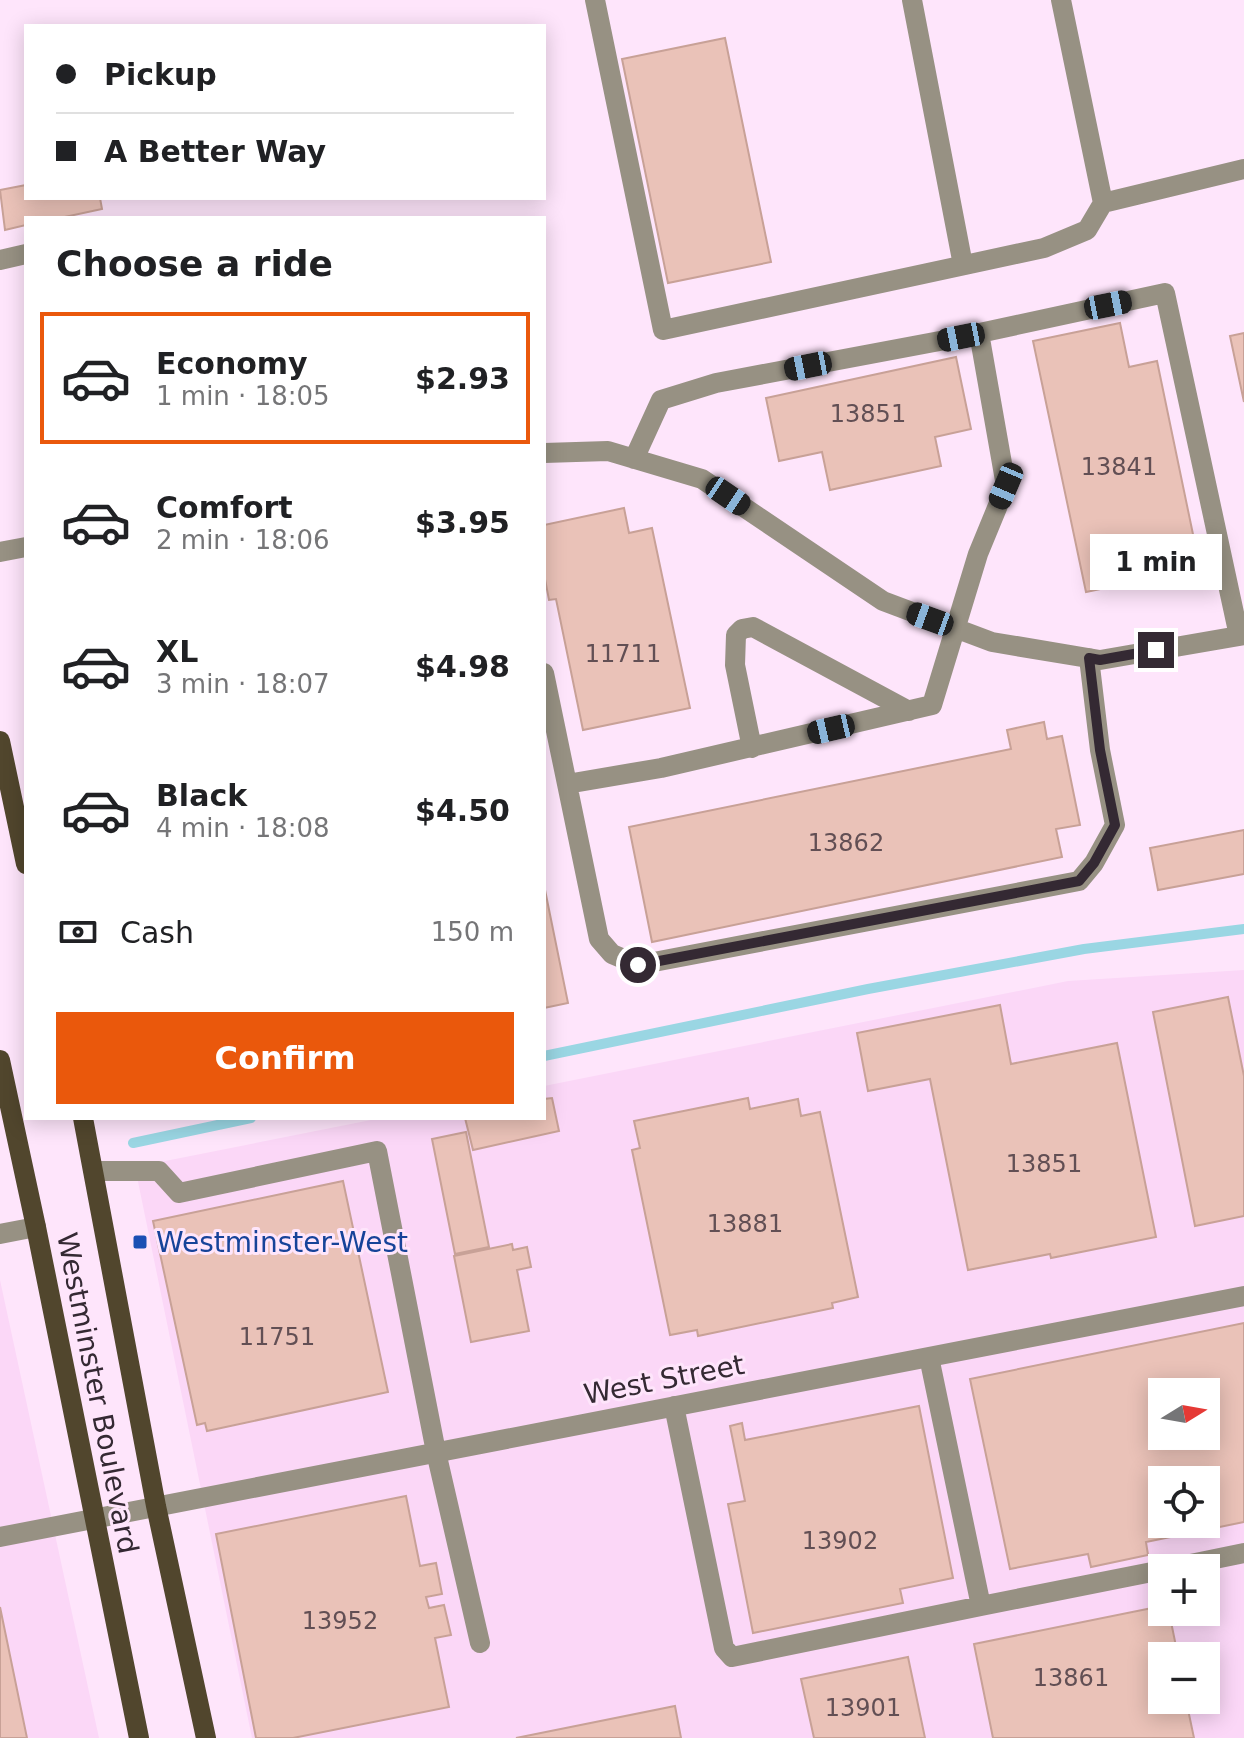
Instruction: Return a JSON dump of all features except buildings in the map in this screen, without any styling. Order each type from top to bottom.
[{"type":"main road","points":[[0,741],[24,855]]},
{"type":"main road","name":"Westminster Boulevard","points":[[0,1060],[139,1738]]},
{"type":"main road","name":"Westminster Boulevard","points":[[83,1120],[156,1506],[206,1738]]},
{"type":"street","points":[[595,0],[663,330],[1044,248],[1087,230],[1103,203],[1061,0]]},
{"type":"street","points":[[912,0],[963,265]]},
{"type":"street","points":[[1103,203],[1244,169]]},
{"type":"street","points":[[0,260],[24,254]]},
{"type":"street","points":[[546,453],[608,451],[634,459],[702,479],[883,601],[992,642],[1100,660],[1242,636],[1165,293],[979,333],[716,383],[661,400],[634,459]]},
{"type":"street","points":[[567,784],[661,768],[932,705],[978,554],[1006,486],[979,333]]},
{"type":"street","points":[[0,552],[24,547]]},
{"type":"street","points":[[752,748],[735,665],[736,635],[742,629],[753,627],[909,711]]},
{"type":"street","points":[[546,683],[599,939],[612,954],[638,965],[1079,881],[1094,863],[1115,825],[1100,750],[1089,658]]},
{"type":"street","points":[[94,1171],[159,1171],[179,1193],[377,1151],[436,1452],[480,1643]]},
{"type":"street","points":[[0,1234],[36,1227]]},
{"type":"street","name":"West Street","points":[[0,1537],[1244,1296]]},
{"type":"street","points":[[929,1357],[981,1606]]},
{"type":"street","points":[[674,1406],[724,1648],[732,1657],[1148,1573]]},
{"type":"street","points":[[1220,1558],[1244,1553]]},
{"type":"shaded area","points":[[1244,970],[1244,1738],[252,1738],[135,1167],[371,1120],[546,1120],[546,1086],[1068,981]]},
{"type":"shaded area","points":[[0,1280],[99,1738],[0,1738]]},
{"type":"waterway","points":[[546,1056],[868,989],[1084,949],[1244,929]]},
{"type":"waterway","points":[[133,1143],[242,1120]]},
{"type":"place","name":"Westminster-West","points":[[140,1242]]},
{"type":"route","points":[[638,965],[1079,881],[1094,863],[1115,825],[1100,750],[1089,658],[1100,660],[1156,650]]}]
